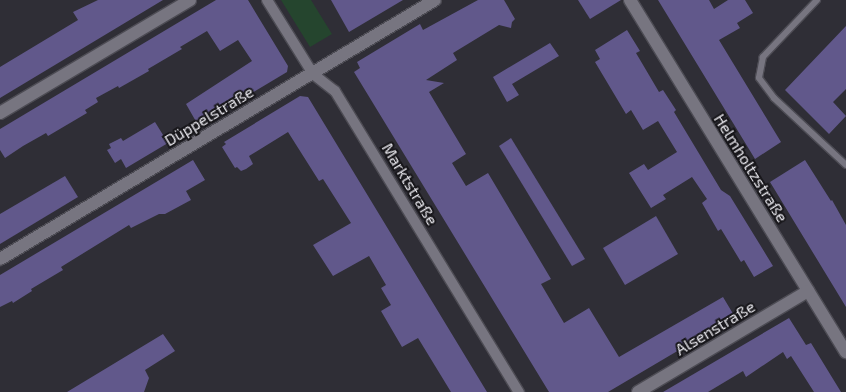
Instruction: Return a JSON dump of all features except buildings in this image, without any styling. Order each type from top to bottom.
[{"type":"street","points":[[0,113],[190,0]]},
{"type":"street","name":"Marktstraße","points":[[267,0],[313,74],[335,91],[519,392]]},
{"type":"street","name":"Düppelstraße","points":[[0,259],[435,0]]},
{"type":"street","name":"Helmholtzstraße","points":[[630,0],[846,352]]},
{"type":"street","name":"Alsenstraße","points":[[638,392],[808,291]]},
{"type":"lane","points":[[816,0],[763,56],[759,78],[774,98],[846,165]]},
{"type":"green space","points":[[281,0],[311,0],[332,34],[310,47]]}]
